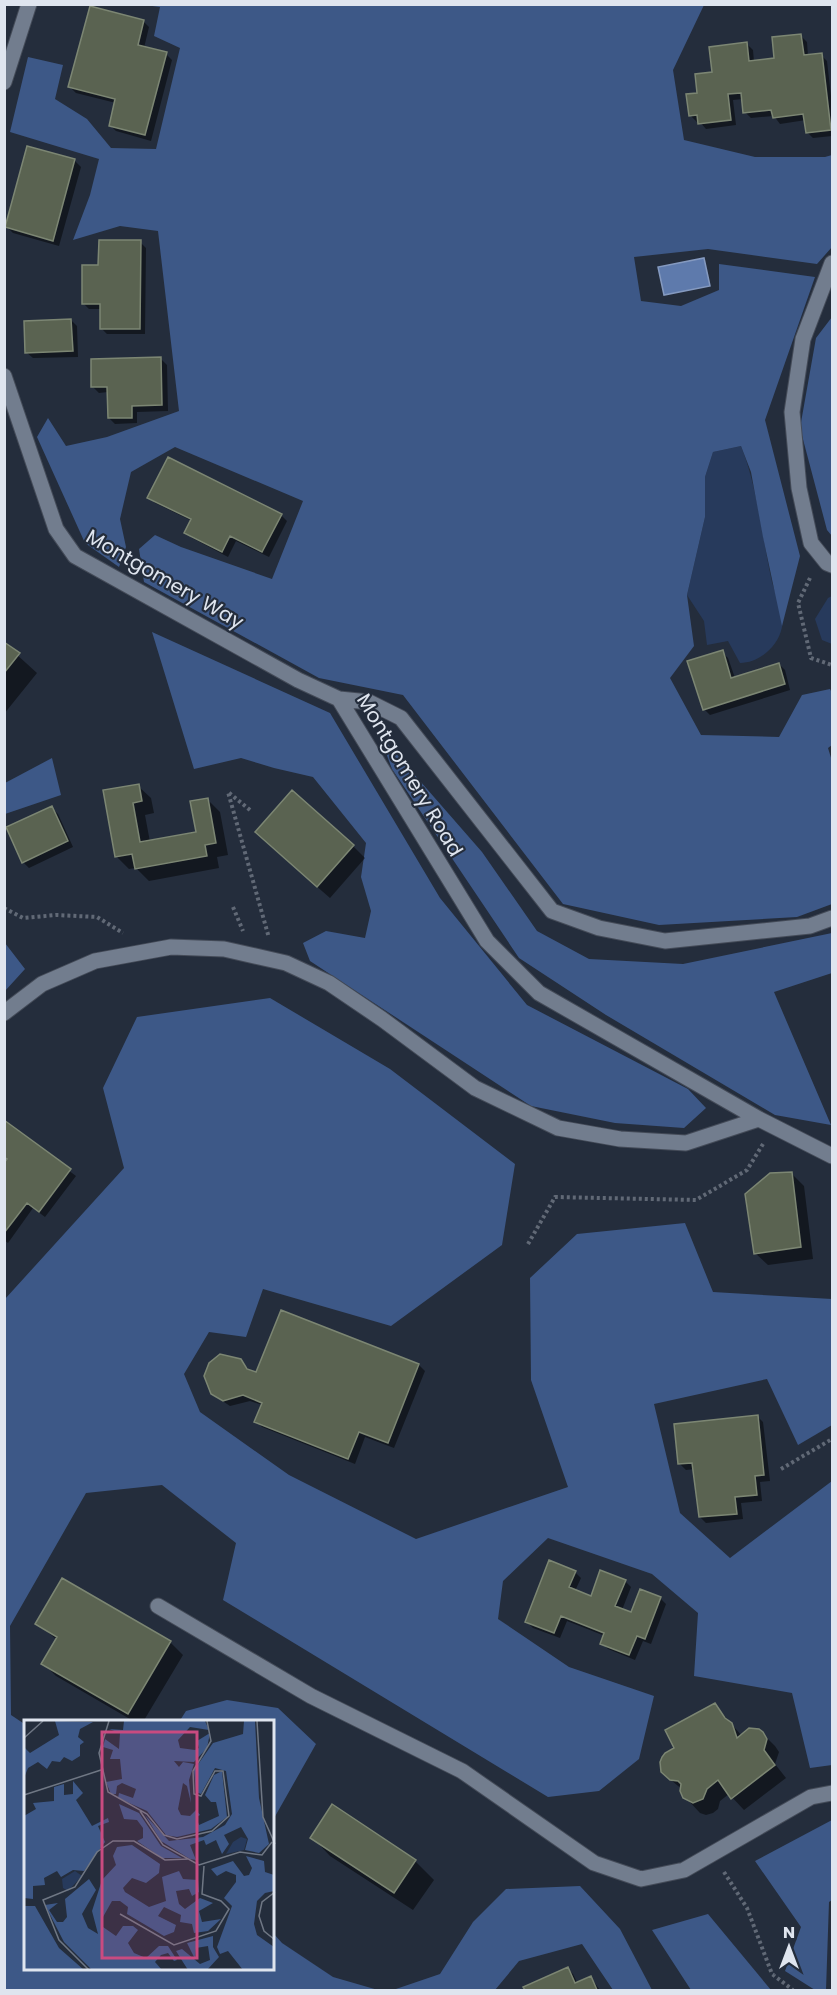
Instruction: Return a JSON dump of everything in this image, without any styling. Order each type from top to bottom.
[{"type":"street","points":[[4,82],[29,4]]},
{"type":"street","points":[[827,560],[811,543],[799,488],[792,412],[803,339],[832,262]]},
{"type":"street","name":"Montgomery Way","points":[[4,376],[56,529],[75,556],[298,680],[339,699]]},
{"type":"street","name":"Montgomery Road","points":[[339,699],[369,702],[401,718],[552,911],[599,928],[665,941],[810,926],[832,918]]},
{"type":"street","name":"Montgomery Road","points":[[339,699],[487,941],[539,993],[759,1119],[832,1156]]},
{"type":"street","points":[[4,1013],[42,984],[95,961],[171,947],[224,949],[286,963],[329,983],[475,1088],[558,1128],[620,1139],[686,1143],[759,1119]]},
{"type":"street","points":[[158,1606],[311,1696],[462,1771],[594,1863],[641,1879],[684,1870],[811,1797],[832,1793]]},
{"type":"path","points":[[827,560],[798,603],[811,658],[832,665]]},
{"type":"path","points":[[250,810],[228,792],[275,961]]},
{"type":"path","points":[[4,908],[23,918],[56,915],[96,917],[152,950]]},
{"type":"path","points":[[528,1244],[555,1197],[696,1200],[747,1170],[774,1126]]},
{"type":"path","points":[[781,1469],[832,1439]]},
{"type":"path","points":[[712,1854],[747,1908],[772,1974],[793,1990]]},
{"type":"shaded area","points":[[145,5],[704,5],[673,70],[684,140],[755,157],[825,157],[832,155],[832,247],[817,264],[708,249],[634,257],[641,301],[681,306],[719,290],[719,264],[815,277],[765,420],[800,556],[782,626],[751,472],[741,446],[713,452],[705,477],[705,517],[687,595],[694,646],[670,678],[701,735],[779,737],[802,695],[830,689],[832,693],[832,745],[828,748],[832,761],[832,904],[797,917],[659,925],[563,904],[403,695],[319,678],[144,582],[139,549],[155,535],[181,547],[272,579],[303,501],[175,447],[131,472],[120,519],[126,547],[119,567],[85,543],[37,437],[48,418],[66,446],[107,437],[179,411],[158,231],[120,226],[73,240],[90,195],[99,159],[10,132],[28,57],[63,65],[55,99],[87,119],[111,148],[156,149],[180,48],[154,36],[160,7]]},
{"type":"shaded area","points":[[704,258],[710,286],[664,295],[658,267]]},
{"type":"shaded area","points":[[832,317],[832,536],[827,530],[800,428],[816,338]]},
{"type":"shaded area","points":[[741,446],[756,496],[782,627],[776,641],[767,652],[754,660],[740,663],[728,641],[707,645],[704,621],[687,595],[705,517],[705,477],[713,452]]},
{"type":"shaded area","points":[[832,596],[832,644],[822,640],[815,619],[828,598]]},
{"type":"shaded area","points":[[152,632],[330,713],[440,898],[527,1005],[688,1089],[706,1108],[684,1128],[615,1123],[531,1106],[310,961],[303,943],[326,931],[365,938],[371,911],[361,877],[366,843],[313,777],[241,758],[194,769]]},
{"type":"shaded area","points":[[379,734],[482,852],[537,931],[589,959],[683,964],[832,933],[832,973],[774,992],[831,1125],[775,1115],[606,1015],[519,958],[392,769]]},
{"type":"shaded area","points":[[52,758],[61,795],[5,814],[5,783]]},
{"type":"shaded area","points":[[5,943],[25,969],[4,991]]},
{"type":"shaded area","points":[[270,998],[390,1069],[515,1164],[502,1245],[391,1326],[263,1289],[246,1337],[209,1332],[184,1374],[200,1412],[289,1475],[416,1539],[568,1487],[531,1380],[530,1278],[577,1234],[685,1223],[713,1292],[832,1299],[832,1425],[798,1445],[767,1379],[654,1404],[680,1513],[730,1558],[832,1481],[832,1765],[810,1768],[792,1693],[694,1676],[698,1613],[652,1574],[548,1538],[503,1581],[498,1619],[569,1667],[654,1696],[639,1759],[599,1791],[548,1797],[223,1600],[236,1543],[162,1485],[86,1493],[10,1626],[11,1715],[24,1724],[24,1971],[274,1971],[274,1934],[282,1943],[333,1977],[378,1990],[5,1990],[5,1299],[124,1168],[103,1088],[137,1017]]},
{"type":"shaded area","points":[[227,1700],[278,1708],[316,1744],[274,1818],[274,1720],[180,1720],[186,1711]]},
{"type":"shaded area","points":[[832,1820],[832,1900],[829,1902],[826,1990],[815,1990],[785,1971],[801,1927],[755,1861]]},
{"type":"shaded area","points":[[580,1886],[620,1929],[652,1990],[613,1990],[582,1944],[519,1961],[495,1990],[393,1990],[440,1974],[473,1922],[506,1889]]},
{"type":"shaded area","points":[[708,1914],[771,1990],[691,1990],[652,1930]]},
{"type":"building","points":[[90,6],[144,20],[138,45],[167,52],[145,135],[109,126],[115,99],[68,87]]},
{"type":"building","points":[[801,34],[804,55],[822,53],[831,130],[806,133],[803,114],[773,118],[771,110],[743,113],[741,93],[728,94],[731,120],[698,124],[697,115],[689,116],[686,94],[697,93],[695,74],[712,72],[709,47],[747,42],[749,61],[774,58],[772,37]]},
{"type":"building","points":[[27,146],[75,159],[53,241],[5,227]]},
{"type":"building","points":[[99,240],[141,240],[140,329],[100,329],[100,304],[82,304],[82,265],[98,265]]},
{"type":"building","points":[[71,319],[73,351],[25,353],[24,321]]},
{"type":"building","points":[[161,357],[162,405],[132,406],[132,418],[108,418],[107,387],[91,387],[91,359]]},
{"type":"building","points":[[168,457],[282,514],[262,552],[230,536],[222,552],[184,533],[191,519],[147,498]]},
{"type":"building","points":[[4,642],[20,653],[4,673]]},
{"type":"building","points":[[723,650],[731,678],[779,663],[785,684],[703,710],[687,661]]},
{"type":"building","points":[[139,784],[142,801],[133,803],[140,842],[196,832],[190,801],[208,798],[216,843],[205,845],[207,856],[135,869],[132,854],[115,857],[103,790]]},
{"type":"building","points":[[292,790],[354,845],[317,887],[255,832]]},
{"type":"building","points":[[52,806],[68,841],[22,863],[6,827]]},
{"type":"building","points":[[4,1120],[71,1169],[39,1212],[27,1203],[4,1233],[4,1163],[7,1159],[4,1157]]},
{"type":"building","points":[[792,1172],[801,1247],[754,1254],[745,1194],[770,1173]]},
{"type":"building","points":[[281,1310],[419,1364],[388,1443],[359,1432],[348,1459],[254,1422],[262,1403],[243,1395],[223,1401],[211,1394],[204,1376],[209,1363],[220,1354],[241,1359],[247,1369],[256,1372]]},
{"type":"building","points":[[758,1415],[764,1475],[755,1476],[757,1495],[735,1497],[737,1514],[699,1517],[692,1463],[678,1464],[674,1424]]},
{"type":"building","points":[[549,1560],[576,1571],[569,1587],[591,1596],[600,1570],[626,1580],[615,1606],[631,1612],[640,1589],[661,1597],[645,1639],[637,1636],[629,1655],[600,1644],[604,1633],[561,1616],[554,1633],[525,1622]]},
{"type":"building","points":[[62,1578],[171,1641],[128,1714],[41,1664],[57,1637],[35,1624]]},
{"type":"building","points":[[715,1703],[725,1718],[732,1723],[737,1738],[749,1728],[763,1732],[767,1739],[764,1750],[775,1765],[731,1799],[718,1780],[707,1789],[703,1799],[693,1803],[683,1798],[680,1791],[681,1784],[678,1781],[670,1780],[661,1772],[662,1757],[674,1748],[665,1730]]},
{"type":"building","points":[[332,1804],[416,1860],[394,1893],[310,1838]]},
{"type":"building","points":[[568,1967],[575,1983],[591,1976],[597,1990],[525,1990],[523,1987]]}]
